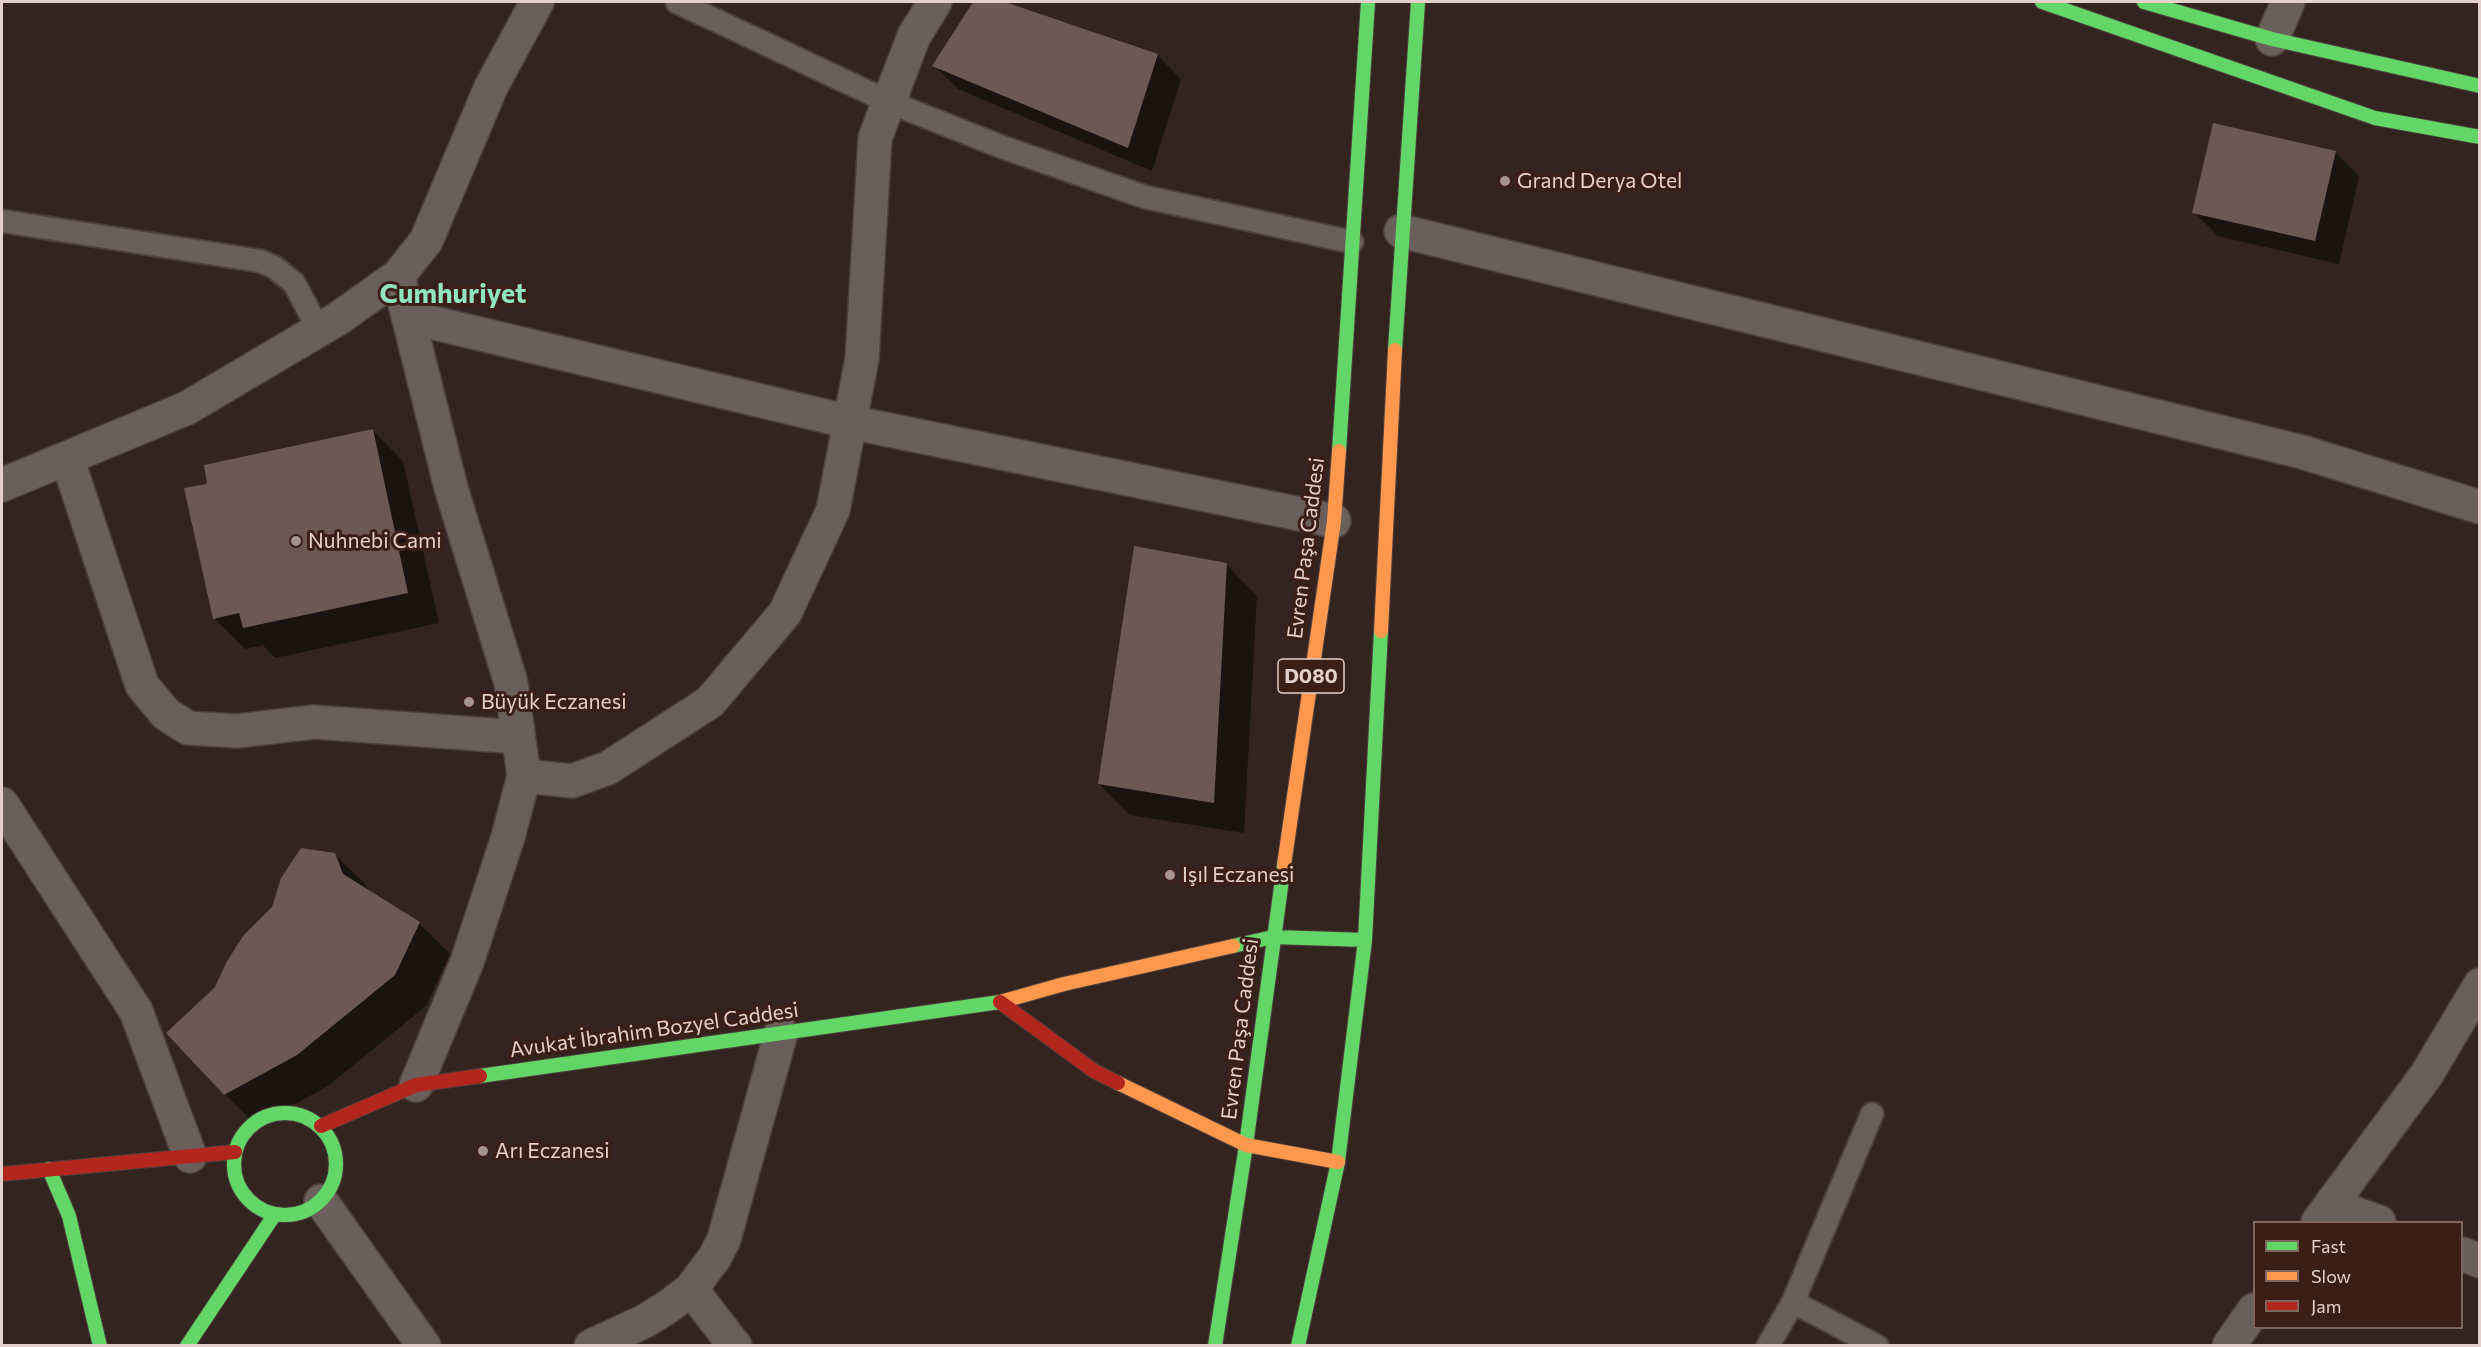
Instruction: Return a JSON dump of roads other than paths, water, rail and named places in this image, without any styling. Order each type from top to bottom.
[{"type":"main road","name":"Evren Paşa Caddesi","points":[[1215,1346],[1246,1145],[1273,937],[1334,521],[1368,2]]},
{"type":"main road","points":[[1298,1346],[1338,1162],[1365,940],[1401,231],[1418,2]]},
{"type":"main road","points":[[2042,2],[2375,118],[2480,137]]},
{"type":"main road","points":[[2144,2],[2272,39],[2480,86]]},
{"type":"main road","name":"Avukat İbrahim Bozyel Caddesi","points":[[321,1126],[416,1085],[1000,1002],[1064,984],[1273,937],[1365,940]]},
{"type":"main road","points":[[1000,1002],[1094,1071],[1246,1145],[1338,1162]]},
{"type":"main road","points":[[281,1112],[302,1115],[321,1126],[331,1140],[336,1164],[331,1188],[321,1201],[299,1212],[275,1214],[260,1209],[247,1198],[238,1185],[234,1169],[235,1152],[244,1132],[260,1118],[281,1112]]},
{"type":"main road","points":[[2,1174],[235,1152]]},
{"type":"main road","points":[[49,1169],[69,1216],[100,1346]]},
{"type":"main road","points":[[187,1346],[275,1214]]},
{"type":"street","points":[[2,485],[187,408],[319,330],[398,276],[426,241],[491,87],[537,2]]},
{"type":"street","points":[[524,776],[572,781],[608,768],[710,702],[785,613],[833,510],[862,359],[875,138],[914,36],[935,2]]},
{"type":"street","points":[[2272,39],[2288,2]]},
{"type":"street","points":[[1401,231],[2302,452],[2480,507]]},
{"type":"street","points":[[398,276],[451,488],[511,684],[524,776],[508,837],[466,962],[416,1085]]},
{"type":"street","points":[[409,317],[850,422],[1334,521]]},
{"type":"street","points":[[67,458],[142,685],[166,714],[188,728],[237,730],[314,722],[518,737]]},
{"type":"street","points":[[2,804],[136,1011],[190,1156]]},
{"type":"street","points":[[2372,1221],[2325,1214],[2427,1074],[2480,985]]},
{"type":"street","points":[[591,1346],[645,1321],[691,1289],[705,1274],[724,1239],[781,1033]]},
{"type":"street","points":[[321,1201],[424,1346]]},
{"type":"street","points":[[2463,1254],[2480,1261]]},
{"type":"street","points":[[691,1289],[735,1346]]},
{"type":"street","points":[[2229,1346],[2253,1311]]},
{"type":"lane","points":[[677,2],[889,102],[1002,147],[1145,197],[1352,242]]},
{"type":"lane","points":[[2,221],[260,261],[274,267],[294,283],[319,330]]},
{"type":"lane","points":[[1768,1346],[1793,1302],[1872,1114]]},
{"type":"lane","points":[[1793,1302],[1877,1346]]},
{"type":"place","name":"Grand Derya Otel","points":[[1505,181]]},
{"type":"place","name":"Nuhnebi Cami","points":[[296,541]]},
{"type":"place","name":"Büyük Eczanesi","points":[[469,702]]},
{"type":"place","name":"Işıl Eczanesi","points":[[1170,875]]},
{"type":"place","name":"Arı Eczanesi","points":[[483,1151]]},
{"type":"district","name":"Cumhuriyet","points":[[453,294]]}]
